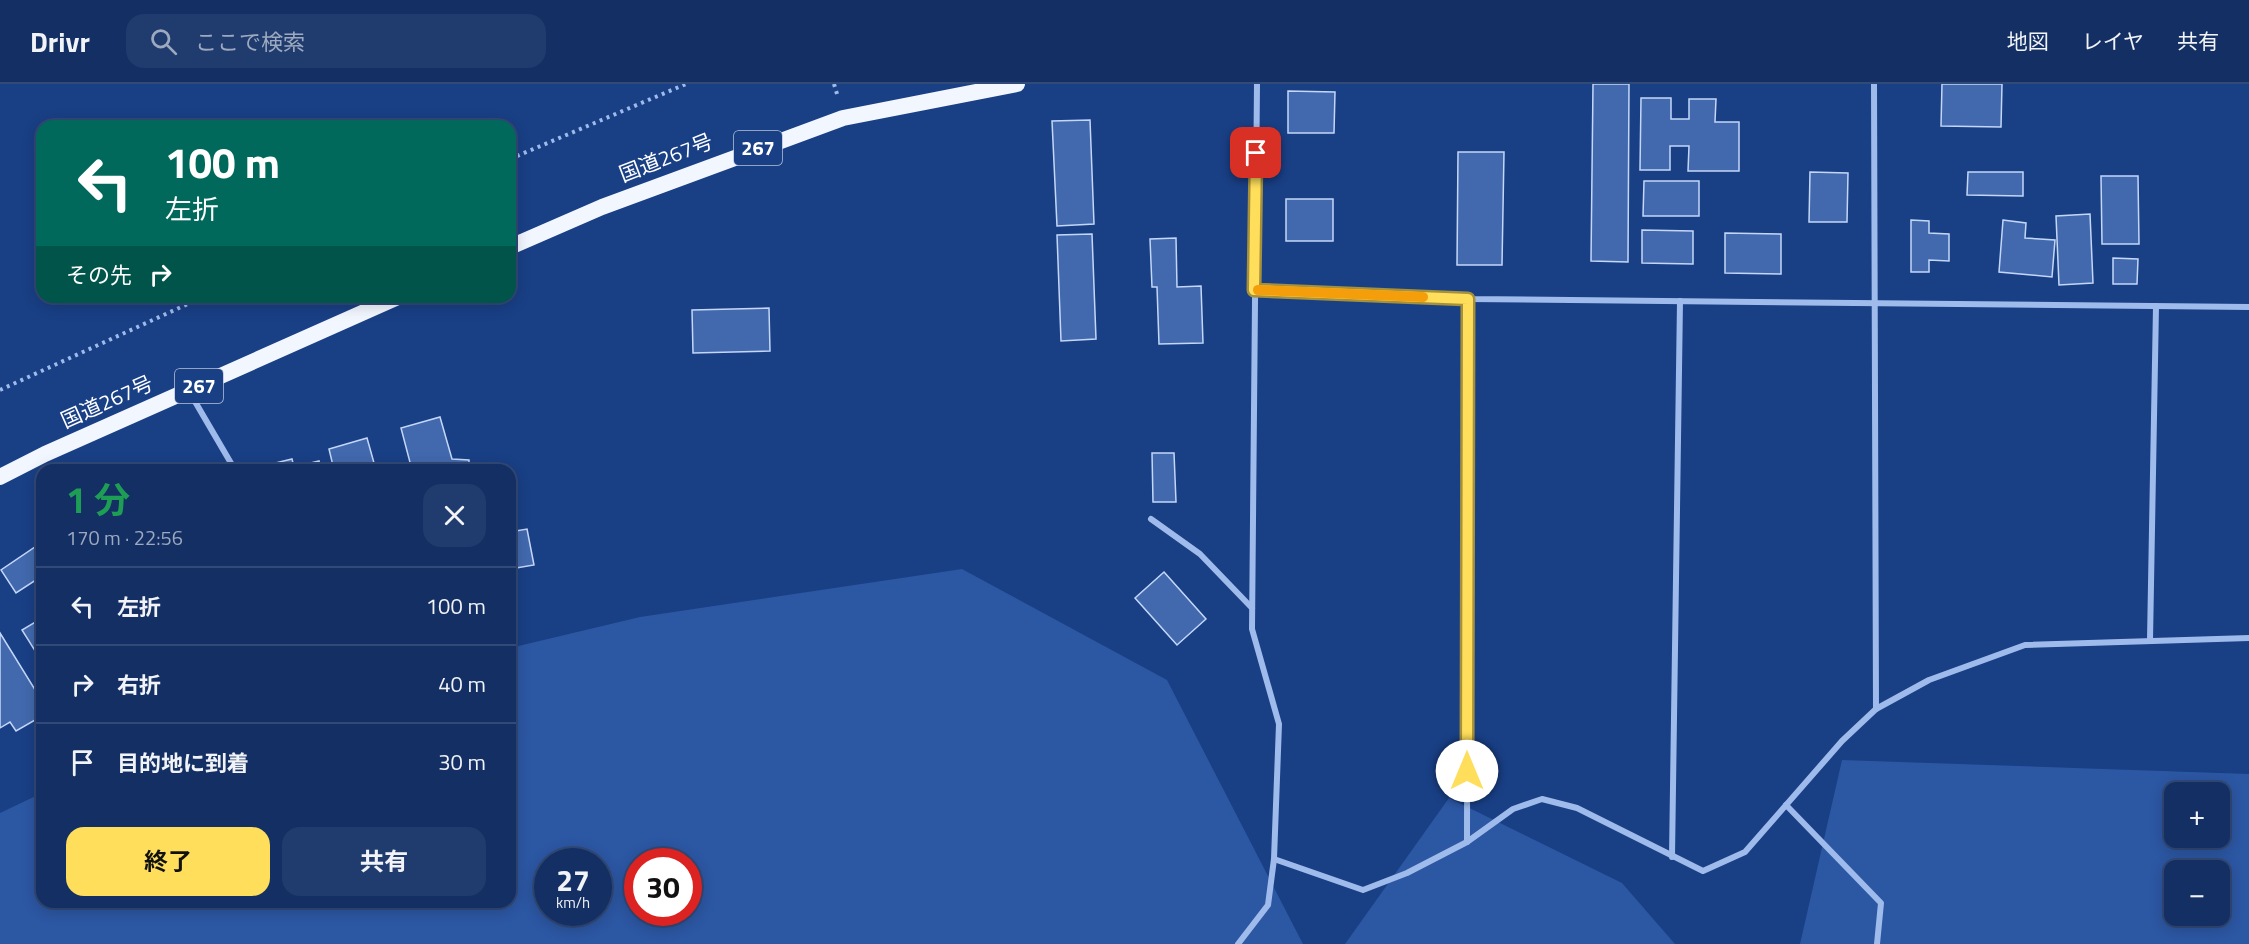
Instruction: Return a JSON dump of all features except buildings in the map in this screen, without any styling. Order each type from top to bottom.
[{"type":"highway","name":"国道267号","points":[[516,245],[602,207],[843,118],[1017,84]]},
{"type":"highway","name":"国道267号","points":[[0,477],[45,454],[384,303]]},
{"type":"street","points":[[1238,944],[1268,905],[1274,859],[1279,724],[1252,629],[1257,84]]},
{"type":"street","points":[[1874,84],[1876,709]]},
{"type":"street","points":[[1254,290],[1468,299],[2249,307]]},
{"type":"street","points":[[1467,842],[1468,299]]},
{"type":"street","points":[[1672,857],[1680,301]]},
{"type":"street","points":[[2151,640],[2156,306]]},
{"type":"street","points":[[188,390],[231,464]]},
{"type":"street","points":[[1151,519],[1200,554],[1252,609]]},
{"type":"street","points":[[1274,859],[1363,890],[1407,873],[1467,842],[1513,809],[1542,799],[1577,808],[1703,872],[1745,852],[1842,741],[1876,709],[1929,680],[2025,645],[2249,638]]},
{"type":"street","points":[[1786,805],[1881,903],[1877,944]]},
{"type":"path","points":[[516,156],[686,84]]},
{"type":"path","points":[[0,390],[190,303]]},
{"type":"shaded area","points":[[962,569],[1167,680],[1303,944],[0,944],[0,813],[36,796],[36,908],[516,908],[516,647],[640,617]]},
{"type":"shaded area","points":[[1842,760],[2249,774],[2249,944],[1800,944]]},
{"type":"shaded area","points":[[1449,798],[1622,883],[1675,944],[1345,944]]},
{"type":"slow traffic","points":[[1258,290],[1423,297]]},
{"type":"route","points":[[1256,153],[1254,290],[1468,299],[1467,771]]}]
